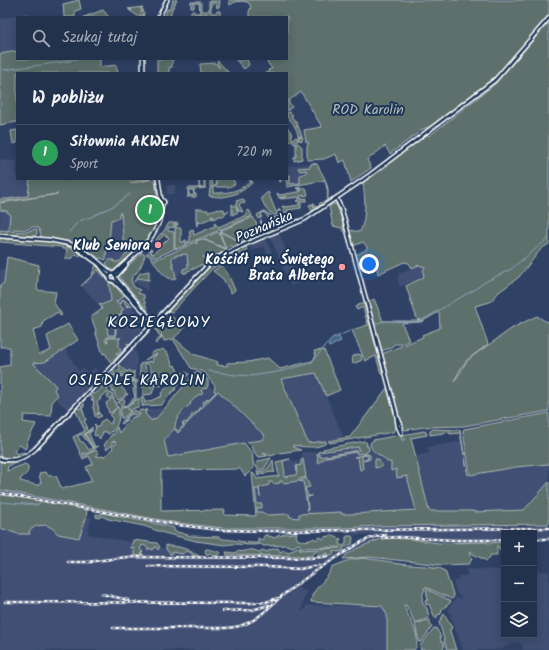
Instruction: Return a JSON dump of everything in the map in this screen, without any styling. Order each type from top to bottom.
[{"type":"street","points":[[159,16],[167,0]]},
{"type":"street","name":"Poznańska","points":[[0,459],[17,459],[32,452],[213,260],[252,241],[299,222],[336,198],[392,158],[495,80],[549,18]]},
{"type":"street","points":[[143,60],[143,72]]},
{"type":"street","points":[[109,277],[143,247],[155,232],[161,216],[162,204],[164,201],[161,200],[158,180]]},
{"type":"street","points":[[336,198],[343,214],[396,412],[401,425],[401,433],[398,426],[396,412]]},
{"type":"street","points":[[1,236],[46,239],[73,245],[87,252],[116,277],[154,322]]},
{"type":"street","points":[[66,244],[84,253],[96,262],[112,281],[142,309]]},
{"type":"street","points":[[112,281],[115,280],[130,259]]},
{"type":"shaded area","points":[[29,12],[30,16],[16,16],[16,51],[0,54],[0,19]]},
{"type":"shaded area","points":[[0,160],[16,161],[16,180],[30,180],[28,198],[0,202]]},
{"type":"shaded area","points":[[314,163],[317,182],[288,186],[288,166]]},
{"type":"shaded area","points":[[167,185],[175,185],[175,194],[167,194]]},
{"type":"shaded area","points":[[121,201],[127,254],[117,264],[106,259],[106,252],[110,208]]},
{"type":"shaded area","points":[[0,204],[12,207],[10,231],[0,230]]},
{"type":"shaded area","points":[[279,233],[299,283],[291,286],[270,237]]},
{"type":"shaded area","points":[[266,238],[274,259],[270,261],[264,246],[252,251],[250,246]]},
{"type":"shaded area","points":[[407,242],[421,246],[360,271],[358,262]]},
{"type":"shaded area","points":[[197,244],[206,261],[184,273],[180,273],[180,275],[173,278],[170,257]]},
{"type":"shaded area","points":[[446,255],[441,269],[400,287],[397,278],[399,277],[398,274]]},
{"type":"shaded area","points":[[95,267],[110,284],[111,301],[113,304],[123,298],[146,322],[147,325],[111,363],[105,353],[103,354],[91,317],[102,309],[81,285],[91,277]]},
{"type":"shaded area","points":[[0,269],[5,269],[4,283],[0,286]]},
{"type":"shaded area","points":[[137,278],[149,280],[147,291],[134,282]]},
{"type":"shaded area","points":[[333,337],[339,337],[341,341],[329,347],[328,344]]},
{"type":"shaded area","points":[[65,349],[79,371],[84,368],[85,371],[89,372],[95,368],[100,377],[68,410],[55,398],[58,395],[50,381],[33,363],[45,362]]},
{"type":"shaded area","points":[[134,350],[137,352],[137,370],[132,375],[120,365]]},
{"type":"shaded area","points":[[316,373],[344,438],[308,443],[281,379]]},
{"type":"shaded area","points":[[209,386],[216,392],[178,431],[173,426],[173,423],[204,388],[206,389]]},
{"type":"shaded area","points":[[218,391],[265,436],[262,440],[168,457],[164,440],[174,429],[178,432]]},
{"type":"shaded area","points":[[147,409],[164,409],[155,420],[154,419],[152,421],[145,414]]},
{"type":"shaded area","points":[[390,441],[399,447],[417,512],[319,518],[256,517],[254,484],[280,480],[277,462],[292,459],[293,462],[302,461],[302,452],[319,452]]},
{"type":"shaded area","points":[[462,441],[467,475],[516,467],[549,464],[549,482],[524,510],[474,512],[429,511],[415,456],[429,453],[428,447]]},
{"type":"shaded area","points":[[0,490],[137,516],[214,527],[246,529],[320,529],[378,526],[549,524],[549,541],[537,541],[537,530],[501,530],[501,541],[427,541],[400,538],[383,539],[369,543],[348,553],[311,574],[296,587],[307,592],[303,602],[302,611],[307,605],[381,606],[387,616],[386,650],[0,650],[0,505],[87,516],[91,517],[88,534],[205,556],[317,557],[339,552],[374,535],[353,535],[352,532],[253,533],[206,530],[0,495]]},
{"type":"shaded area","points":[[467,569],[501,570],[501,638],[537,638],[537,571],[549,571],[549,650],[523,650],[521,644],[516,642],[499,650],[463,650],[448,609],[456,598],[462,598],[456,593],[453,581],[458,581],[458,576],[467,576]]},
{"type":"green space","points":[[79,0],[81,9],[75,11],[75,16],[64,16],[63,4]]},
{"type":"green space","points":[[172,0],[177,0],[171,11],[171,16],[165,16],[167,9],[169,10],[173,2]]},
{"type":"green space","name":"ROD Karolin","points":[[229,0],[549,0],[549,15],[497,75],[431,126],[423,129],[390,154],[385,146],[367,160],[371,168],[351,182],[345,160],[339,163],[336,154],[324,159],[307,160],[307,145],[309,144],[306,142],[304,130],[322,127],[301,92],[288,101],[288,72],[268,72],[269,71],[268,70],[272,69],[266,60],[288,60],[288,16],[249,16],[251,7],[249,3],[239,1],[230,5]]},
{"type":"green space","points":[[209,1],[220,1],[219,7],[217,8],[216,3],[211,3],[211,13],[220,11],[220,16],[208,16],[207,13],[191,16],[191,11],[194,11],[194,13],[200,13],[199,3],[194,3],[194,8],[191,8],[191,2],[201,2],[201,11],[209,11]]},
{"type":"green space","points":[[143,7],[140,9],[143,9],[141,13],[143,10],[143,16],[141,14],[141,16],[138,16],[129,10],[132,10],[128,9]]},
{"type":"green space","points":[[103,10],[108,16],[87,16]]},
{"type":"green space","points":[[549,22],[549,244],[541,249],[519,277],[499,292],[490,302],[475,306],[488,344],[467,360],[454,381],[470,358],[514,327],[537,316],[549,322],[549,411],[464,426],[424,427],[405,430],[398,416],[382,354],[423,337],[422,335],[440,328],[439,312],[421,322],[402,323],[409,341],[395,344],[390,348],[381,351],[368,302],[374,299],[383,321],[421,320],[417,319],[406,286],[424,277],[423,271],[425,267],[419,265],[412,268],[409,263],[404,262],[378,274],[377,268],[374,265],[378,263],[377,259],[372,257],[358,262],[356,255],[366,250],[367,247],[363,242],[353,246],[349,230],[360,232],[364,220],[365,207],[363,182],[427,134],[429,136],[495,84]]},
{"type":"green space","points":[[16,51],[16,60],[100,60],[100,67],[116,65],[118,72],[16,72],[16,122],[0,125],[0,54]]},
{"type":"green space","points":[[157,60],[172,60],[172,67],[169,68],[169,72],[157,72]]},
{"type":"green space","points":[[236,60],[239,60],[240,62],[243,60],[247,60],[249,65],[244,69]]},
{"type":"green space","points":[[218,61],[228,72],[201,72],[200,64],[215,63],[220,68],[217,63]]},
{"type":"green space","points":[[288,101],[292,107],[288,110]]},
{"type":"green space","points":[[288,112],[293,115],[291,116],[298,125],[296,127],[298,126],[302,136],[299,137],[303,137],[302,141],[299,140],[295,127],[288,118]]},
{"type":"green space","points":[[288,128],[291,132],[292,139],[297,137],[298,141],[288,141]]},
{"type":"green space","points":[[16,130],[16,143],[13,144],[11,131]]},
{"type":"green space","points":[[293,143],[298,143],[302,147],[302,159],[294,161],[294,157],[296,157],[296,144]]},
{"type":"green space","points":[[312,163],[317,164],[326,181],[328,193],[325,180],[287,187],[286,180],[288,180],[288,176],[290,175],[290,184],[300,183],[300,175],[306,173],[306,170],[300,171],[298,168],[310,167]]},
{"type":"green space","points":[[30,180],[146,180],[130,183],[155,180],[157,196],[155,198],[155,206],[159,206],[159,219],[154,231],[142,246],[140,246],[114,270],[110,270],[106,263],[109,260],[119,262],[133,247],[137,248],[132,244],[125,251],[123,251],[124,247],[121,213],[119,213],[119,218],[111,220],[105,260],[100,259],[87,250],[72,244],[41,237],[39,229],[36,227],[26,230],[12,229],[9,226],[10,214],[7,211],[0,210],[0,203],[58,194],[0,202],[0,199],[28,196]]},
{"type":"green space","points":[[203,180],[206,180],[206,188],[194,189],[194,194],[196,194],[196,197],[191,197],[194,195],[193,190],[189,190],[188,194],[188,188],[199,188],[199,181],[200,188],[204,188]]},
{"type":"green space","points":[[210,180],[212,180],[213,186],[218,184],[216,183],[216,180],[233,180],[235,184],[229,187],[210,187]]},
{"type":"green space","points":[[250,180],[253,182],[246,188],[230,196],[209,196],[210,188],[213,188],[213,193],[223,193],[241,188],[251,181]]},
{"type":"green space","points":[[300,187],[301,191],[301,188],[306,188],[308,195],[300,196],[301,199],[307,198],[306,201],[301,201],[301,208],[287,210],[288,212],[284,213],[282,206],[286,207],[299,205],[299,201],[296,201],[299,200],[299,197],[281,199],[280,198],[287,196],[279,198],[277,193],[280,195],[300,192],[299,189],[296,188]]},
{"type":"green space","points":[[268,192],[276,212],[279,211],[279,209],[281,213],[274,215],[266,209],[261,198]]},
{"type":"green space","points":[[333,197],[312,211],[309,205],[312,204],[314,207],[314,203],[316,207],[319,206],[320,203],[326,201],[327,198],[327,200]]},
{"type":"green space","points":[[243,199],[245,203],[243,204],[242,202],[239,205],[243,212],[239,211],[236,206],[238,212],[232,215],[232,204],[233,206],[237,204],[236,201]]},
{"type":"green space","points":[[336,204],[338,208],[345,231],[343,231],[342,228],[333,226],[329,206]]},
{"type":"green space","points":[[195,209],[208,210],[208,212],[212,210],[224,209],[224,212],[229,211],[223,216],[218,216],[214,219],[213,215],[211,215],[213,219],[211,218],[200,223],[199,222],[197,223],[197,226],[196,222],[199,221],[196,221]]},
{"type":"green space","points":[[249,210],[252,216],[187,244],[187,242],[190,241],[190,230],[193,229],[194,235],[215,226],[214,222],[218,227],[247,215],[246,212]]},
{"type":"green space","points":[[264,211],[272,216],[272,218],[282,215],[285,222],[269,227],[265,223],[267,222],[271,225],[283,220],[282,217],[280,218],[279,216],[279,218],[275,220],[274,218],[272,221],[270,217],[271,221],[264,212],[261,214],[262,217],[259,219],[257,215]]},
{"type":"green space","points":[[253,217],[261,233],[241,243],[240,241],[220,231]]},
{"type":"green space","points":[[300,219],[289,224],[288,223],[286,225],[288,221]]},
{"type":"green space","points":[[260,221],[262,221],[261,222],[266,228],[272,230],[284,226],[267,233]]},
{"type":"green space","points":[[169,223],[174,223],[174,227],[168,228],[168,231],[174,232],[174,249],[155,258],[149,250],[152,250],[151,252],[153,254],[169,238],[167,236],[166,237],[166,235],[163,235],[157,242],[156,240]]},
{"type":"green space","points":[[175,223],[178,223],[176,228],[181,228],[181,242],[186,240],[186,245],[175,249]]},
{"type":"green space","points":[[8,229],[11,231],[26,232],[35,229],[37,230],[37,234],[34,236],[0,234],[0,230],[8,231]]},
{"type":"green space","points":[[218,232],[219,233],[226,249],[203,239]]},
{"type":"green space","points":[[220,232],[239,241],[239,244],[233,247],[231,245],[226,249]]},
{"type":"green space","points":[[0,238],[6,240],[32,239],[53,242],[61,244],[82,254],[79,256],[74,255],[72,258],[66,259],[67,249],[62,249],[62,247],[0,242]]},
{"type":"green space","points":[[202,239],[226,249],[207,261],[203,256],[207,263],[213,259],[204,267],[201,264],[197,268],[187,271],[187,273],[183,273],[183,269],[188,267],[187,254],[174,256],[172,258],[172,262],[174,264],[172,264],[172,267],[174,267],[176,278],[173,280],[163,274],[152,259],[146,254],[148,252],[155,260],[196,242],[197,244],[196,241]]},
{"type":"green space","points":[[243,246],[246,247],[247,251],[213,268],[172,312],[169,311],[169,308],[212,263]]},
{"type":"green space","points":[[142,253],[145,255],[143,262],[131,280],[134,287],[140,290],[138,293],[144,295],[144,300],[148,311],[120,278],[120,273]]},
{"type":"green space","points":[[7,257],[39,265],[37,290],[56,292],[54,303],[62,315],[60,316],[58,312],[43,321],[42,327],[33,330],[39,355],[51,350],[47,336],[68,324],[78,340],[45,362],[33,363],[56,386],[54,390],[58,395],[52,401],[51,416],[24,415],[23,422],[36,424],[25,449],[20,445],[14,451],[17,454],[24,452],[26,454],[14,458],[0,458],[0,367],[10,365],[10,347],[0,347],[0,286],[4,283]]},
{"type":"green space","points":[[96,265],[107,277],[107,280],[98,270],[91,276]]},
{"type":"green space","points":[[222,265],[235,290],[231,293],[223,279],[213,271]]},
{"type":"green space","points":[[149,271],[149,280],[137,278],[134,282],[140,273]]},
{"type":"green space","points":[[110,283],[112,283],[124,296],[116,302],[118,304],[120,302],[120,306],[124,309],[121,311],[122,314],[118,316],[119,325],[115,325],[114,317],[108,317],[108,321],[111,321],[111,326],[107,326],[108,335],[115,335],[116,328],[116,337],[107,337],[105,341],[108,342],[107,338],[121,338],[119,339],[119,347],[121,348],[116,354],[117,355],[128,345],[127,343],[129,344],[111,363],[105,353],[103,354],[91,317],[102,309],[99,303],[101,305],[111,301]]},
{"type":"green space","points":[[124,299],[132,307],[128,305],[127,307],[124,301],[121,302]]},
{"type":"green space","points":[[360,304],[364,304],[383,373],[381,374],[376,356],[365,361],[352,330],[368,325],[363,307],[357,310],[355,307]]},
{"type":"green space","points":[[171,316],[178,322],[185,328],[174,338],[193,354],[218,362],[217,365],[227,366],[227,363],[248,362],[268,358],[280,369],[312,361],[316,356],[314,351],[324,350],[340,390],[326,396],[316,373],[281,379],[308,443],[326,441],[326,443],[315,447],[293,445],[293,447],[301,450],[279,453],[271,456],[263,453],[267,456],[260,457],[257,456],[251,447],[252,446],[247,442],[262,440],[265,436],[218,391],[178,433],[174,429],[164,440],[168,457],[244,443],[252,453],[254,468],[245,476],[240,469],[161,470],[161,511],[225,510],[224,515],[256,516],[252,473],[257,479],[279,476],[276,462],[290,459],[283,461],[284,477],[296,475],[296,466],[301,465],[301,460],[303,459],[306,477],[299,479],[299,481],[283,483],[280,481],[280,483],[273,484],[272,482],[269,482],[269,485],[259,488],[260,497],[259,489],[255,489],[257,504],[262,504],[262,508],[257,508],[257,512],[262,512],[267,515],[289,514],[290,517],[299,518],[299,514],[341,512],[341,514],[352,514],[416,510],[407,476],[397,478],[396,469],[391,471],[391,462],[387,462],[374,452],[370,443],[373,440],[400,435],[402,440],[404,440],[405,439],[402,435],[424,431],[427,435],[411,438],[429,511],[474,512],[524,510],[549,482],[549,524],[378,526],[344,528],[224,528],[177,523],[0,490],[0,462],[13,463],[23,460],[8,466],[7,471],[25,464],[28,466],[28,472],[21,478],[20,481],[36,485],[39,485],[41,482],[39,475],[40,473],[45,472],[49,476],[56,476],[62,489],[92,481],[86,467],[93,464],[89,456],[86,458],[86,455],[96,450],[98,454],[96,455],[98,457],[103,457],[109,453],[113,448],[112,446],[116,444],[115,441],[112,442],[112,445],[107,450],[104,445],[112,434],[113,435],[117,427],[119,433],[131,418],[140,415],[139,413],[135,415],[132,414],[126,418],[127,420],[124,420],[125,422],[122,424],[121,423],[128,415],[135,410],[136,412],[142,410],[145,411],[147,409],[145,414],[152,421],[153,419],[155,420],[193,375],[192,374],[196,372],[201,373],[208,380],[208,386],[206,389],[204,388],[201,391],[203,393],[201,395],[199,394],[180,414],[176,421],[175,428],[178,431],[184,425],[182,424],[184,422],[186,423],[192,414],[193,415],[200,409],[199,407],[201,408],[204,404],[203,402],[206,402],[208,398],[209,399],[216,392],[214,391],[215,386],[204,372],[191,368],[173,339],[164,341],[161,334],[162,338],[156,344],[155,342],[161,337],[155,330],[159,329],[159,324],[161,322],[164,323]],"holes":[[[175,322],[178,322],[175,327],[172,324]]]},
{"type":"green space","points":[[163,349],[166,353],[167,352],[173,366],[175,365],[180,376],[185,372],[189,374],[183,381],[183,378],[181,380],[178,378],[181,381],[179,384],[175,379],[171,379],[169,376],[161,386],[156,385],[156,376],[154,369],[155,376],[153,378],[155,377],[155,381],[152,383],[155,384],[152,394],[143,395],[140,364],[150,361],[152,363],[153,358],[157,354],[145,360],[152,355],[151,353],[158,350]],"holes":[[[147,363],[151,369],[153,385],[151,387],[149,384],[150,381],[147,378],[150,377],[144,364]]]},
{"type":"green space","points":[[358,354],[361,355],[362,360],[353,364],[352,357]]},
{"type":"green space","points":[[120,365],[127,372],[129,370],[133,373],[134,371],[134,379],[138,381],[137,383],[123,372],[109,377],[117,369],[119,371],[121,369],[119,367]]},
{"type":"green space","points":[[119,374],[121,376],[121,374],[134,380],[130,381],[124,376],[117,377]]},
{"type":"green space","points":[[115,375],[117,377],[111,380],[108,378]]},
{"type":"green space","points":[[175,380],[178,385],[175,388],[176,389],[161,405],[143,405],[143,407],[141,397],[143,396],[145,403],[149,400],[150,401],[162,396],[161,393]]},
{"type":"green space","points":[[135,381],[136,399],[132,404],[124,407],[123,405],[121,407],[118,402],[123,399],[125,401],[123,404],[125,406],[135,397],[133,389],[135,388],[132,382]]},
{"type":"green space","points":[[103,383],[113,396],[109,399],[107,396],[109,395],[107,393],[100,397],[101,399],[97,402],[99,412],[96,415],[99,413],[102,416],[97,418],[93,407],[94,400],[91,400],[93,397],[89,397],[102,388],[100,386]]},
{"type":"green space","points":[[120,385],[128,395],[125,394],[125,397],[118,400],[114,394],[114,391],[112,392],[113,390],[109,387]]},
{"type":"green space","points":[[387,388],[397,425],[395,422],[396,426],[393,432],[330,443],[328,441],[350,437]]},
{"type":"green space","points":[[114,397],[114,401],[116,401],[115,403],[117,403],[115,404],[118,406],[111,413],[109,413],[106,403]]},
{"type":"green space","points":[[139,398],[139,407],[132,409],[121,418],[120,408],[127,407]]},
{"type":"green space","points":[[84,403],[84,407],[82,408],[86,420],[84,421],[87,426],[86,429],[88,431],[92,427],[92,429],[84,434],[92,446],[94,450],[86,454],[83,453],[85,458],[83,459],[73,437],[85,431],[75,409],[80,409]],"holes":[[[80,434],[82,435],[92,446],[89,450],[84,443],[80,441],[78,436]]]},
{"type":"green space","points":[[118,407],[118,421],[112,432],[111,431],[109,434],[104,431],[100,439],[97,435],[94,435],[96,427],[100,426],[100,422],[105,419],[110,424],[112,423],[111,421],[113,419],[110,416]]},
{"type":"green space","points":[[549,413],[549,464],[516,467],[470,475],[463,432],[464,429]]},
{"type":"green space","points":[[433,429],[460,430],[468,475],[460,433],[450,434],[450,432],[430,435],[430,431]]},
{"type":"green space","points":[[93,430],[89,434],[95,447],[98,446],[95,449],[85,434]]},
{"type":"green space","points":[[364,441],[367,443],[366,446],[368,446],[369,450],[366,453],[357,454],[356,452],[327,457],[318,463],[317,453],[320,457],[359,450],[359,447],[318,452],[323,451],[323,449]]},
{"type":"green space","points":[[367,454],[370,455],[370,459],[364,461],[368,459],[367,455],[362,456],[363,469],[360,470],[358,457],[354,457]]},
{"type":"green space","points":[[271,458],[264,469],[260,470],[257,468],[256,464],[259,461]]},
{"type":"green space","points":[[375,459],[378,459],[383,466],[375,468]]},
{"type":"green space","points":[[273,460],[274,473],[259,474],[258,476],[257,471],[260,472],[265,470],[269,467]]},
{"type":"green space","points":[[306,478],[310,487],[305,488],[308,496],[312,496],[307,497],[308,511],[303,481],[300,482]]},
{"type":"green space","points":[[0,495],[26,498],[87,510],[86,518],[79,538],[58,534],[46,525],[36,526],[29,531],[30,534],[18,534],[0,528]]},
{"type":"green space","points":[[102,513],[167,526],[174,528],[174,531],[191,536],[219,537],[222,539],[250,543],[258,543],[258,538],[262,540],[265,535],[274,538],[279,534],[281,536],[283,534],[295,533],[297,533],[296,536],[298,540],[302,541],[314,538],[316,540],[320,537],[324,539],[326,536],[328,537],[331,535],[341,539],[339,544],[343,546],[346,544],[346,537],[352,536],[353,538],[352,544],[343,548],[344,550],[338,552],[333,551],[334,554],[327,556],[328,553],[317,556],[319,552],[318,550],[315,553],[313,552],[313,556],[227,555],[226,552],[235,553],[237,551],[241,552],[255,550],[259,552],[263,550],[267,552],[278,548],[280,552],[284,550],[289,552],[297,547],[300,548],[301,546],[298,544],[293,547],[287,545],[263,546],[261,544],[225,545],[196,541],[144,526],[108,519],[102,516],[99,518],[96,517],[96,514],[100,515]],"holes":[[[301,548],[340,548],[300,550]]]},
{"type":"green space","points":[[387,538],[410,539],[439,543],[501,542],[501,550],[497,545],[497,555],[491,555],[487,561],[473,554],[470,550],[472,559],[469,564],[442,565],[369,557],[343,559],[347,554],[358,548]]},
{"type":"green space","points":[[133,540],[157,543],[160,547],[158,550],[155,547],[153,550],[149,548],[148,550],[146,546],[142,545],[140,549],[143,552],[141,554],[144,555],[134,555],[134,548],[131,548]]},
{"type":"green space","points":[[166,545],[187,549],[198,554],[198,556],[192,555],[192,553],[186,551],[182,554],[173,552],[171,555],[166,549]]},
{"type":"green space","points":[[206,549],[221,553],[217,556],[210,553],[207,555],[205,551]]},
{"type":"green space","points":[[363,558],[399,564],[434,567],[435,569],[437,567],[445,571],[454,597],[452,599],[425,587],[422,601],[427,608],[429,618],[415,623],[406,605],[404,605],[416,634],[417,645],[414,650],[387,650],[387,615],[382,606],[311,602],[314,592],[330,572],[332,567],[349,560]]},
{"type":"green space","points":[[426,589],[451,601],[442,609],[441,614],[437,615],[437,618],[435,618],[429,604],[426,605],[425,601],[428,600]]},
{"type":"green space","points":[[444,614],[452,628],[450,631],[456,650],[447,650],[439,622]]},
{"type":"green space","points":[[430,620],[432,627],[421,642],[419,642],[415,624]]},
{"type":"green space","points":[[434,628],[436,628],[440,635],[441,642],[443,642],[443,649],[421,650],[420,646]]},
{"type":"waterway","points":[[3,70],[71,61]]},
{"type":"waterway","points":[[69,232],[79,221],[91,217],[115,205],[130,194]]},
{"type":"waterway","points":[[452,302],[485,282],[511,269],[549,238]]},
{"type":"waterway","points":[[374,324],[385,321],[419,322],[451,303]]},
{"type":"waterway","points":[[338,336],[350,331]]},
{"type":"waterway","points":[[209,371],[251,376],[283,371],[311,363],[327,344]]},
{"type":"waterway","points":[[0,502],[37,505],[40,503]]},
{"type":"railway","points":[[0,493],[178,525],[220,530],[270,531],[549,528]]},
{"type":"railway","points":[[113,628],[226,628],[244,625],[258,617],[283,595],[324,565],[367,539],[386,535]]},
{"type":"railway","points":[[382,538],[399,537],[454,540],[501,540]]},
{"type":"railway","points":[[537,539],[549,539]]},
{"type":"railway","points":[[87,562],[127,557],[313,558],[328,556]]},
{"type":"railway","points":[[68,562],[92,562]]},
{"type":"railway","points":[[148,566],[268,567],[300,569],[319,565]]},
{"type":"railway","points":[[102,594],[128,600]]},
{"type":"railway","points":[[5,602],[253,603],[266,602],[278,598]]},
{"type":"railway","points":[[223,611],[252,610],[269,605]]},
{"type":"place","name":"Siłownia AKWEN","points":[[150,210]]},
{"type":"place","name":"Klub Seniora","points":[[158,245]]},
{"type":"place","name":"Kościół pw. Świętego Brata Alberta","points":[[342,267]]},
{"type":"district","name":"KOZIEGŁOWY","points":[[159,321]]},
{"type":"district","name":"OSIEDLE KAROLIN","points":[[137,380]]}]
